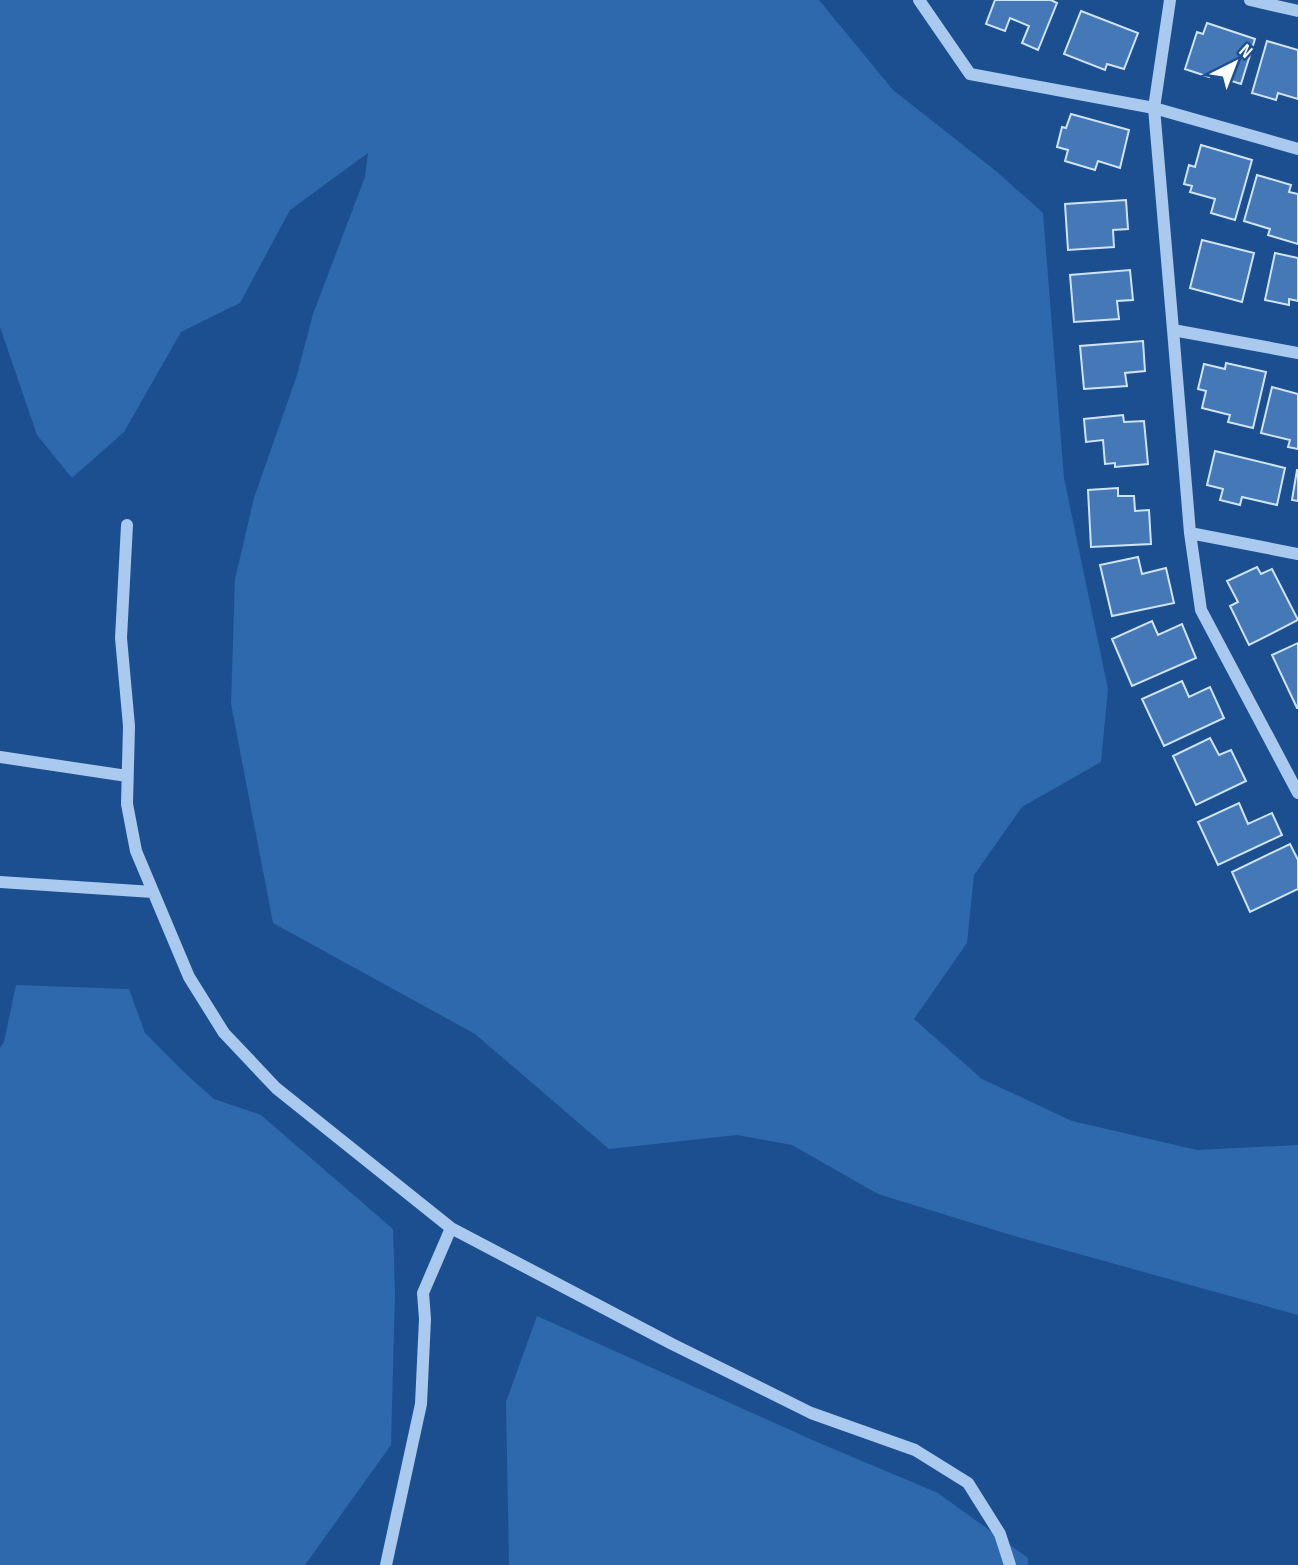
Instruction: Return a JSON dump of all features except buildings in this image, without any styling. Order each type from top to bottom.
[{"type":"street","points":[[919,0],[970,74],[1154,108],[1298,149]]},
{"type":"street","points":[[1170,0],[1154,108],[1190,533],[1201,610],[1298,793]]},
{"type":"street","points":[[1250,0],[1298,11]]},
{"type":"street","points":[[1173,330],[1298,354]]},
{"type":"street","points":[[127,525],[121,638],[129,726],[127,804],[136,851],[189,977],[224,1032],[276,1088],[451,1228],[672,1345],[811,1413],[915,1450],[968,1483],[1000,1534],[1010,1565]]},
{"type":"street","points":[[1190,533],[1298,554]]},
{"type":"street","points":[[0,757],[128,776]]},
{"type":"street","points":[[0,882],[153,892]]},
{"type":"street","points":[[386,1565],[421,1404],[425,1319],[423,1293],[451,1228]]},
{"type":"shaded area","points":[[0,0],[819,0],[893,90],[996,171],[1043,213],[1064,478],[1108,689],[1101,762],[1022,807],[974,875],[967,943],[914,1019],[982,1079],[1072,1121],[1197,1150],[1298,1145],[1298,1315],[1011,1235],[878,1194],[792,1145],[737,1135],[609,1149],[475,1034],[273,923],[231,704],[235,579],[254,498],[297,375],[313,314],[365,177],[368,153],[290,210],[240,303],[181,332],[124,432],[72,478],[37,435],[0,327]]},
{"type":"shaded area","points":[[16,985],[129,989],[145,1033],[186,1074],[214,1099],[261,1115],[393,1229],[395,1292],[391,1445],[305,1565],[0,1565],[0,1048],[4,1042]]},
{"type":"shaded area","points":[[537,1316],[817,1442],[938,1493],[1028,1558],[1028,1565],[509,1565],[506,1402]]}]
